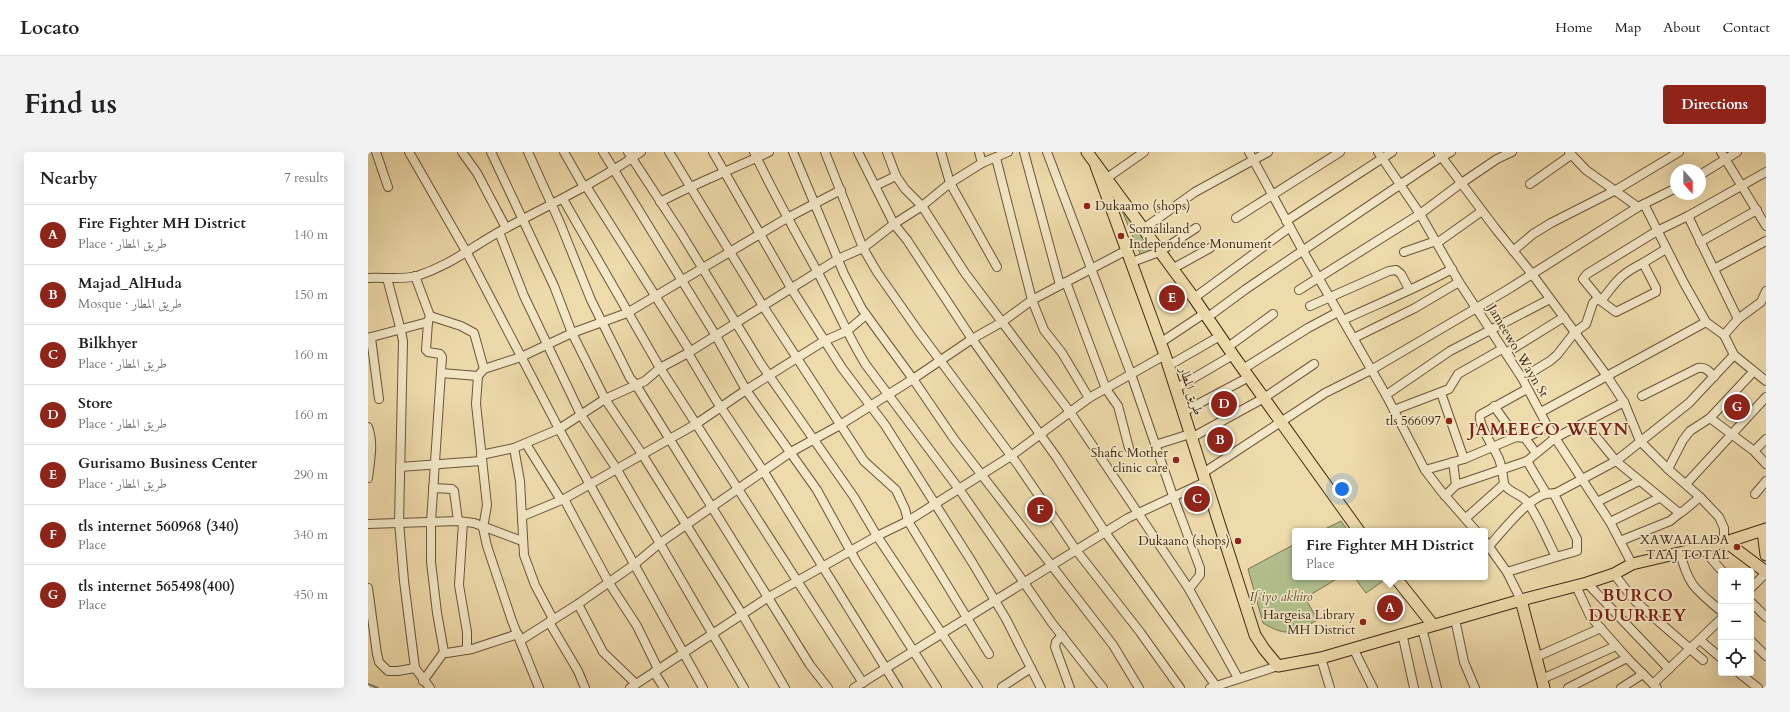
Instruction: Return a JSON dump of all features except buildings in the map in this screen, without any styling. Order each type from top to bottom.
[{"type":"main road","name":"طريق المطار","points":[[1087,152],[1194,298],[1230,351],[1357,528]]},
{"type":"main road","name":"طريق المطار","points":[[1096,166],[1128,250],[1166,360],[1255,635],[1264,650],[1278,666]]},
{"type":"main road","points":[[1278,666],[1321,658],[1402,633],[1473,615],[1521,600],[1582,584],[1614,574],[1632,564],[1764,530],[1766,555]]},
{"type":"main road","points":[[1725,541],[1766,573]]},
{"type":"main road","points":[[1397,580],[1427,627]]},
{"type":"main road","points":[[1521,600],[1543,683]]},
{"type":"street","points":[[376,152],[388,187]]},
{"type":"street","points":[[409,152],[467,253],[559,429],[703,688]]},
{"type":"street","points":[[462,152],[477,173],[503,230],[524,296],[580,415],[616,468],[744,688]]},
{"type":"street","points":[[491,152],[554,286],[572,333],[605,399],[642,454],[742,614],[785,688]]},
{"type":"street","points":[[528,152],[621,362],[767,598],[810,665],[828,688]]},
{"type":"street","points":[[564,152],[657,296],[720,407],[764,472],[898,688]]},
{"type":"street","points":[[603,152],[716,336],[746,390],[780,440],[791,452],[817,490],[850,551],[937,688]]},
{"type":"street","points":[[368,277],[387,278],[415,276],[440,268],[503,230],[585,186],[613,169],[630,155],[641,152]]},
{"type":"street","points":[[669,152],[796,359],[864,461],[896,490],[905,509],[908,521],[989,654]]},
{"type":"street","points":[[713,152],[791,288],[824,341],[870,405],[935,503],[995,600],[1041,688]]},
{"type":"street","points":[[660,202],[691,186],[725,172],[755,155],[769,152]]},
{"type":"street","points":[[793,152],[844,274],[866,315],[913,379],[954,439],[1113,645],[1139,688]]},
{"type":"street","points":[[825,152],[863,248],[881,278],[940,361],[1011,456],[1076,550],[1140,632],[1180,688]]},
{"type":"street","points":[[858,152],[894,224],[972,339],[1041,435],[1105,532],[1213,687],[1278,666]]},
{"type":"street","points":[[887,152],[896,176],[905,189],[922,206],[965,273],[1070,412],[1189,589],[1238,678]]},
{"type":"street","points":[[941,152],[950,183],[997,267]]},
{"type":"street","points":[[978,152],[982,163]]},
{"type":"street","points":[[400,467],[481,458],[526,444],[559,429],[605,399],[650,378],[660,368],[716,336],[838,259],[863,248],[894,224],[922,206],[950,183],[982,163],[1008,152]]},
{"type":"street","points":[[1024,152],[1063,284],[1106,389],[1118,406],[1129,448]]},
{"type":"street","points":[[1047,152],[1131,374],[1173,496],[1200,568],[1200,575],[1189,589]]},
{"type":"street","points":[[1107,178],[1144,152]]},
{"type":"street","points":[[1249,152],[1303,251],[1386,395],[1425,470],[1445,496],[1474,528]]},
{"type":"street","points":[[1143,229],[1195,192],[1268,152]]},
{"type":"street","points":[[1236,218],[1340,152]]},
{"type":"street","name":"Jameewo_Wayn St","points":[[1378,152],[1420,214],[1459,282],[1477,307],[1522,378],[1548,427],[1610,522],[1632,564]]},
{"type":"street","points":[[1194,298],[1288,224],[1362,171],[1392,152]]},
{"type":"street","points":[[1160,343],[1250,287],[1400,185],[1440,154],[1451,152]]},
{"type":"street","points":[[1299,290],[1319,279],[1420,214],[1497,159],[1512,152]]},
{"type":"street","points":[[1513,252],[1532,234],[1616,190],[1679,152]]},
{"type":"street","points":[[1706,169],[1724,155],[1737,152]]},
{"type":"street","points":[[1440,154],[1460,184],[1532,274],[1608,376],[1624,402],[1640,441],[1668,469],[1700,497],[1722,522],[1725,541]]},
{"type":"street","points":[[1530,184],[1570,154],[1586,170],[1641,205],[1657,231],[1706,322],[1724,335],[1734,355],[1766,382]]},
{"type":"street","points":[[630,155],[681,233],[761,364],[854,497],[877,536],[920,598],[978,688]]},
{"type":"street","points":[[755,155],[866,365],[959,489],[1062,635],[1103,688]]},
{"type":"street","points":[[1724,155],[1742,186],[1760,211],[1766,226]]},
{"type":"street","points":[[996,158],[1032,300],[1044,330],[1072,369],[1089,398]]},
{"type":"street","points":[[1643,263],[1652,278],[1656,292],[1616,312],[1600,300],[1584,279],[1586,274],[1657,231],[1688,216],[1766,172]]},
{"type":"street","points":[[875,186],[896,176]]},
{"type":"street","points":[[441,373],[481,372],[521,357],[572,333],[627,313],[787,218],[841,190]]},
{"type":"street","points":[[854,688],[1105,532],[1204,478],[1281,421],[1325,392],[1372,370],[1532,274],[1641,205],[1670,191]]},
{"type":"street","points":[[563,199],[627,313],[660,368],[863,683]]},
{"type":"street","points":[[1404,252],[1436,242],[1482,211]]},
{"type":"street","points":[[1700,242],[1760,211]]},
{"type":"street","points":[[1688,216],[1738,319]]},
{"type":"street","points":[[1132,262],[1159,252],[1196,228]]},
{"type":"street","points":[[1714,269],[1766,241]]},
{"type":"street","points":[[1172,269],[1210,248]]},
{"type":"street","points":[[1522,378],[1557,355],[1575,332],[1586,324],[1593,303],[1600,300],[1618,279],[1626,272],[1666,249]]},
{"type":"street","points":[[444,652],[447,653],[467,650],[519,637],[551,620],[609,583],[660,543],[791,452],[840,425],[913,379],[972,339],[1002,322],[1032,300],[1128,250]]},
{"type":"street","points":[[1343,320],[1409,289],[1426,283],[1452,269]]},
{"type":"street","points":[[1310,306],[1373,277],[1396,270],[1401,274],[1409,289]]},
{"type":"street","points":[[415,276],[429,319],[426,350],[428,352],[440,354],[442,357],[436,464],[430,522],[432,586],[444,652],[423,681]]},
{"type":"street","points":[[387,278],[403,341],[399,522],[404,581],[415,668],[423,681],[430,688]]},
{"type":"street","points":[[1354,338],[1415,308],[1459,282]]},
{"type":"street","points":[[1724,335],[1738,319],[1763,305],[1766,291]]},
{"type":"street","points":[[1386,395],[1450,351],[1550,299]]},
{"type":"street","points":[[1183,412],[1246,373],[1308,328],[1338,312]]},
{"type":"street","points":[[1175,389],[1230,351],[1273,314]]},
{"type":"street","points":[[523,516],[563,499],[616,468],[669,440],[696,424],[746,390],[770,377],[824,341],[847,331],[866,315]]},
{"type":"street","points":[[1394,410],[1449,389],[1458,374],[1504,351],[1564,316]]},
{"type":"street","points":[[379,399],[369,338],[401,331],[429,319],[461,326],[474,333],[481,372],[476,404],[487,505],[484,528],[492,564],[539,688]]},
{"type":"street","points":[[1541,412],[1706,322]]},
{"type":"street","points":[[578,604],[603,652],[633,686],[767,598],[877,536],[908,521],[959,489],[1041,435],[1089,398],[1131,374],[1220,336]]},
{"type":"street","points":[[1488,543],[1528,503],[1582,479],[1616,461],[1689,403],[1734,355]]},
{"type":"street","points":[[1155,445],[1190,436],[1264,398],[1314,364]]},
{"type":"street","points":[[1642,396],[1698,368],[1703,367],[1707,369],[1714,377]]},
{"type":"street","points":[[1668,469],[1683,440],[1698,425],[1710,418],[1753,372]]},
{"type":"street","points":[[1528,389],[1482,413],[1480,422],[1502,468],[1504,484],[1510,492],[1521,496],[1528,503],[1556,557]]},
{"type":"street","points":[[1441,393],[1464,459]]},
{"type":"street","points":[[1686,484],[1766,397]]},
{"type":"street","points":[[1445,496],[1456,485],[1502,468],[1527,461],[1555,438],[1624,402]]},
{"type":"street","points":[[1494,406],[1516,437]]},
{"type":"street","points":[[1710,418],[1754,451],[1766,464]]},
{"type":"street","points":[[1585,423],[1616,461],[1659,498],[1680,513]]},
{"type":"street","points":[[368,427],[372,451],[368,478]]},
{"type":"street","points":[[1425,470],[1464,459],[1516,437],[1525,438],[1548,427]]},
{"type":"street","points":[[1525,438],[1536,453]]},
{"type":"street","points":[[1754,451],[1766,439]]},
{"type":"street","points":[[526,444],[563,499],[609,583],[637,626],[664,688]]},
{"type":"street","points":[[514,448],[520,481],[523,516],[522,541],[524,555],[535,585],[551,620],[578,671],[585,688]]},
{"type":"street","points":[[1506,572],[1574,553],[1577,551],[1578,546],[1577,539],[1550,494],[1527,461]]},
{"type":"street","points":[[1453,462],[1456,485]]},
{"type":"street","points":[[1597,502],[1639,481]]},
{"type":"street","points":[[1756,494],[1766,481]]},
{"type":"street","points":[[1466,518],[1504,484]]},
{"type":"street","points":[[433,488],[452,489],[454,491],[460,521],[459,585],[467,632],[467,650]]},
{"type":"street","points":[[1620,541],[1670,521],[1700,497]]},
{"type":"street","points":[[1610,522],[1659,498]]},
{"type":"street","points":[[368,524],[460,521],[474,524],[522,541]]},
{"type":"street","points":[[1488,545],[1506,572],[1521,600]]},
{"type":"street","points":[[1701,547],[1719,568]]},
{"type":"street","points":[[1680,552],[1685,572],[1690,582],[1698,592],[1718,609]]},
{"type":"street","points":[[1754,585],[1766,573]]},
{"type":"street","points":[[1614,574],[1635,601],[1703,660]]},
{"type":"street","points":[[1582,584],[1587,611],[1616,646],[1655,686],[1670,669],[1718,622]]},
{"type":"street","points":[[1582,584],[1670,669]]},
{"type":"street","points":[[368,588],[379,662],[388,671],[398,672],[415,668]]},
{"type":"street","points":[[1753,604],[1766,617]]},
{"type":"street","points":[[1455,619],[1464,662],[1475,688]]},
{"type":"street","points":[[1427,627],[1437,688]]},
{"type":"street","points":[[1536,657],[1601,628]]},
{"type":"street","points":[[1402,633],[1414,688]]},
{"type":"street","points":[[1062,635],[1056,642],[1055,648],[1070,688]]},
{"type":"street","points":[[1700,640],[1718,655]]},
{"type":"street","points":[[1754,644],[1766,656]]},
{"type":"street","points":[[1543,683],[1616,646]]},
{"type":"street","points":[[1353,648],[1373,688]]},
{"type":"street","points":[[1321,658],[1328,688]]},
{"type":"street","points":[[1568,688],[1627,658]]},
{"type":"street","points":[[1002,687],[1031,668]]},
{"type":"street","points":[[1620,688],[1643,674]]},
{"type":"street","points":[[1743,676],[1758,688]]},
{"type":"green space","points":[[1120,206],[1154,250],[1141,256]]},
{"type":"green space","points":[[1341,521],[1346,528],[1327,528]]},
{"type":"green space","name":"If iyo akhiro","points":[[1292,546],[1292,580],[1335,580],[1305,598],[1318,620],[1304,629],[1293,632],[1283,632],[1263,623],[1248,569]]},
{"type":"green space","points":[[1356,580],[1382,580],[1383,581],[1366,593]]},
{"type":"waterway","points":[[368,684],[378,688]]},
{"type":"place","name":"Dukaamo (shops)","points":[[1087,206]]},
{"type":"place","name":"Somaliland Independence Monument","points":[[1121,236]]},
{"type":"place","name":"Gurisamo Business Center","points":[[1172,298]]},
{"type":"place","name":"Store","points":[[1224,404]]},
{"type":"place","name":"tls internet 565498(400)","points":[[1737,407]]},
{"type":"place","name":"tls 566097","points":[[1449,421]]},
{"type":"place","name":"Majad_AlHuda","points":[[1220,440]]},
{"type":"place","name":"Shafic Mother clinic care","points":[[1176,460]]},
{"type":"place","name":"Bilkhyer","points":[[1197,499]]},
{"type":"place","name":"tls internet 560968 (340)","points":[[1040,510]]},
{"type":"place","name":"Dukaano (shops)","points":[[1238,541]]},
{"type":"place","name":"XAWAALADA TAAJ TOTAL","points":[[1737,547]]},
{"type":"place","name":"Fire Fighter MH District","points":[[1390,608]]},
{"type":"place","name":"Hargeisa Library MH District","points":[[1363,622]]},
{"type":"district","name":"JAMEECO WEYN","points":[[1549,429]]},
{"type":"district","name":"BURCO DUURREY","points":[[1638,605]]}]
